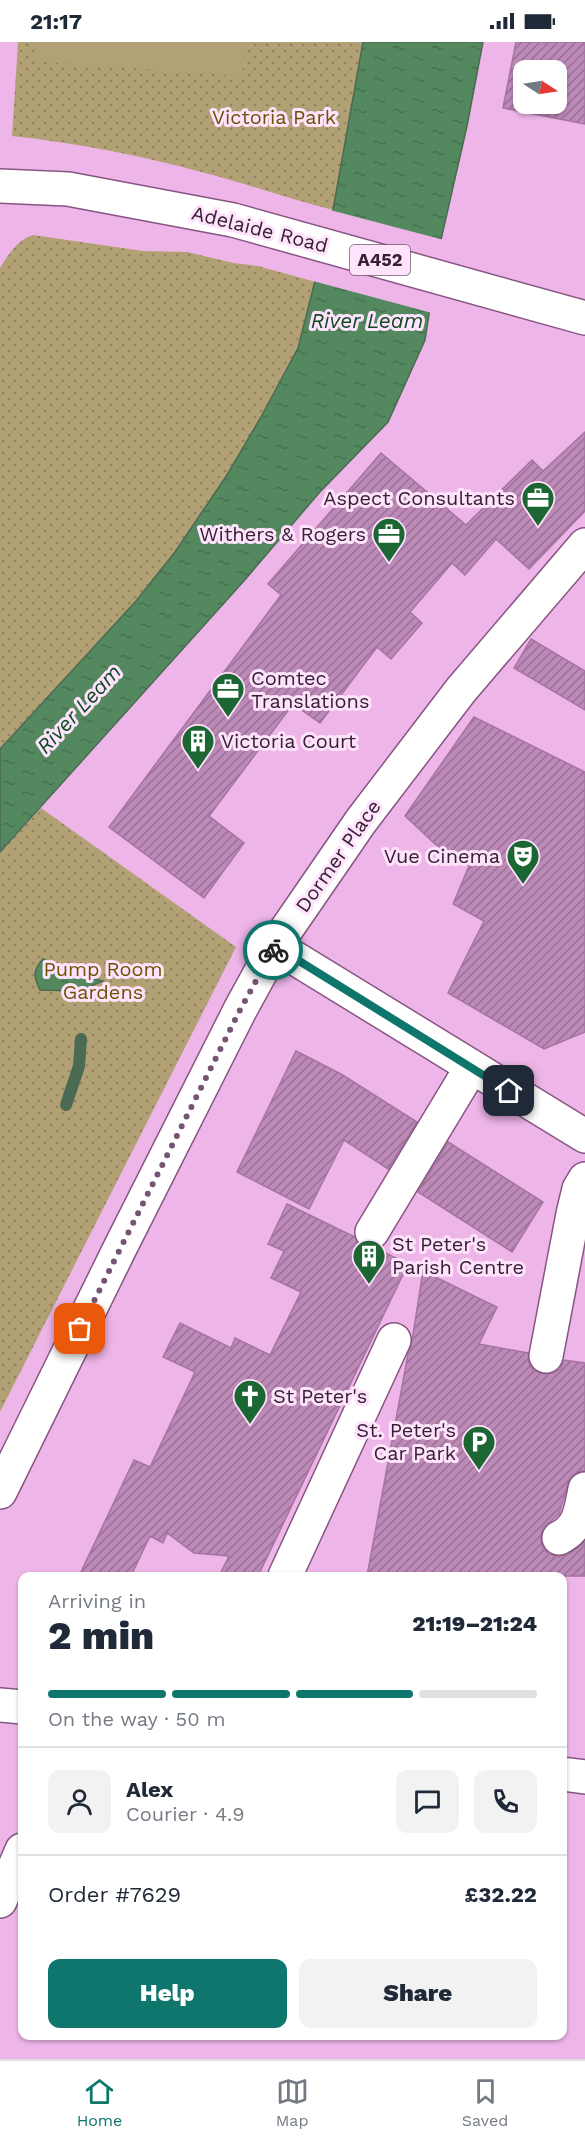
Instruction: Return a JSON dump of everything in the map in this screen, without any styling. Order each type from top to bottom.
[{"type":"main road","name":"Adelaide Road","points":[[0,186],[68,189],[233,220],[585,318]]},
{"type":"main road","name":"Dormer Place","points":[[0,1492],[144,1200],[275,946],[354,831],[461,690],[585,545]]},
{"type":"main road","points":[[275,946],[585,1136]]},
{"type":"main road","points":[[372,1232],[471,1068]]},
{"type":"main road","points":[[546,1356],[577,1246],[579,1189],[585,1179]]},
{"type":"main road","points":[[287,1572],[394,1340]]},
{"type":"main road","points":[[559,1538],[570,1531],[579,1520],[585,1489]]},
{"type":"main road","points":[[0,1705],[18,1707]]},
{"type":"main road","points":[[567,1775],[585,1777]]},
{"type":"main road","points":[[0,1901],[18,1859]]},
{"type":"green space","name":"Victoria Park","points":[[18,42],[363,42],[333,210],[218,176],[154,160],[84,146],[12,136]]},
{"type":"green space","points":[[36,42],[245,42],[242,76],[35,61]]},
{"type":"green space","points":[[33,235],[143,251],[187,252],[258,266],[316,282],[298,348],[227,475],[175,552],[136,601],[0,749],[0,268],[17,244]]},
{"type":"green space","name":"Pump Room Gardens","points":[[41,808],[236,947],[0,1412],[0,852]]},
{"type":"water","name":"River Leam","points":[[363,42],[483,42],[467,126],[440,244],[425,340],[388,422],[319,493],[243,582],[0,852],[0,749],[136,601],[175,552],[227,475],[298,348],[333,210]]},
{"type":"water","points":[[43,959],[77,975],[103,981],[79,991],[40,990],[35,973]]},
{"type":"pier","points":[[330,210],[444,240],[432,313],[313,281]]},
{"type":"building","points":[[516,42],[585,42],[585,124],[534,114],[567,114],[567,60],[513,60],[513,110],[503,108]]},
{"type":"building","points":[[585,432],[585,511],[529,569],[496,539],[465,575],[452,563],[410,612],[422,623],[391,659],[377,647],[320,723],[293,704],[209,816],[244,843],[204,898],[109,827],[281,595],[268,584],[381,453],[466,525],[532,460],[543,471]]},
{"type":"building","points":[[531,639],[585,671],[585,710],[514,668]]},
{"type":"building","name":"Vue Cinema","points":[[474,717],[585,772],[585,1032],[544,1049],[448,993],[484,921],[453,904],[469,866],[435,844],[405,816]]},
{"type":"building","points":[[296,1051],[341,1074],[417,1122],[388,1169],[344,1140],[309,1209],[237,1172]]},
{"type":"building","points":[[448,1142],[543,1202],[512,1252],[418,1192]]},
{"type":"building","name":"St Peter's","points":[[287,1204],[355,1237],[363,1248],[371,1251],[378,1249],[408,1264],[260,1572],[221,1572],[229,1556],[194,1553],[167,1533],[163,1543],[150,1536],[133,1572],[81,1572],[134,1460],[150,1467],[195,1372],[163,1357],[180,1323],[231,1348],[235,1338],[270,1355],[301,1292],[271,1278],[284,1251],[268,1244]]},
{"type":"building","name":"St. Peter's Car Park","points":[[423,1271],[497,1307],[479,1344],[528,1353],[529,1363],[533,1370],[543,1374],[553,1373],[560,1369],[564,1360],[585,1363],[585,1471],[570,1477],[559,1514],[543,1528],[540,1538],[543,1548],[549,1554],[559,1557],[569,1554],[585,1542],[585,1576],[567,1576],[567,1572],[368,1572],[411,1347]]},
{"type":"waterway","points":[[66,1105],[79,1066],[81,1039]]},
{"type":"way so far","points":[[80,1329],[240,1010],[273,950]]},
{"type":"place","name":"Aspect Consultants","points":[[538,527]]},
{"type":"place","name":"Withers & Rogers","points":[[389,563]]},
{"type":"place","name":"Comtec Translations","points":[[228,718]]},
{"type":"place","name":"Victoria Court","points":[[198,770]]},
{"type":"place","name":"Vue Cinema","points":[[523,885]]},
{"type":"place","name":"St Peter's Parish Centre","points":[[369,1285]]},
{"type":"place","name":"St Peter's","points":[[250,1425]]},
{"type":"place","name":"St. Peter's Car Park","points":[[479,1471]]},
{"type":"route","points":[[273,950],[275,946],[509,1091]]}]
